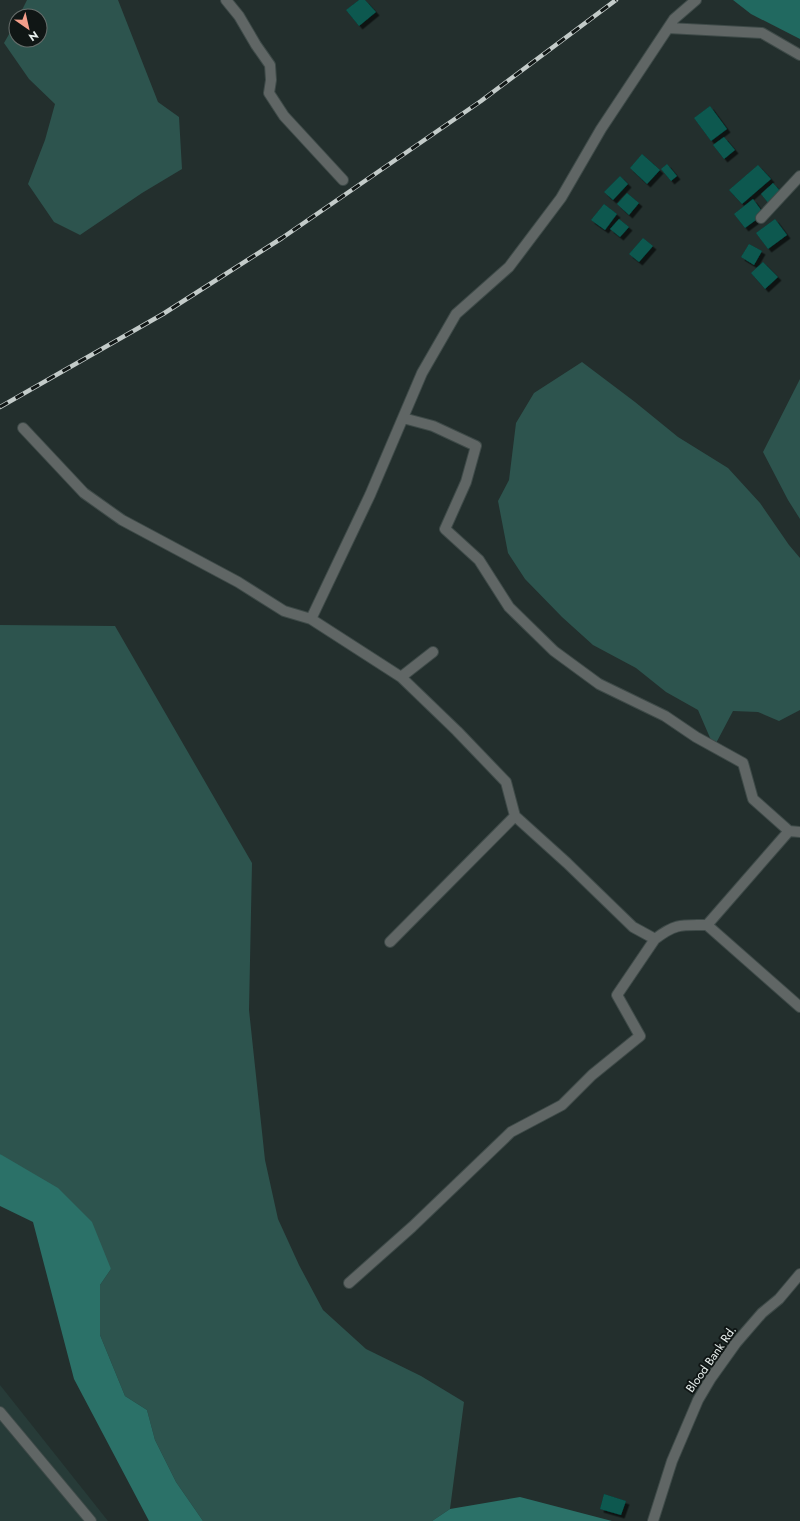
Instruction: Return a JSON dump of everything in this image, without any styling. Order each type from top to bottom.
[{"type":"street","points":[[226,0],[239,16],[270,65],[271,80],[269,93],[276,105],[284,116],[343,180]]},
{"type":"street","points":[[311,619],[370,495],[422,373],[456,314],[509,268],[556,204],[601,129],[674,19],[696,0]]},
{"type":"street","points":[[668,28],[762,33],[800,55]]},
{"type":"street","points":[[761,218],[800,176]]},
{"type":"street","points":[[403,418],[433,426],[476,446],[466,482],[444,529],[479,560],[509,607],[554,651],[599,684],[665,716],[696,737],[743,763],[753,799],[790,831],[800,832]]},
{"type":"street","points":[[23,428],[84,493],[122,520],[238,582],[284,611],[311,619],[401,677],[457,731],[506,782],[515,816],[567,863],[633,927],[655,939]]},
{"type":"street","points":[[401,677],[433,652]]},
{"type":"street","points":[[390,942],[515,816]]},
{"type":"street","points":[[707,925],[790,831]]},
{"type":"street","points":[[348,1283],[412,1227],[511,1132],[562,1105],[592,1075],[640,1036],[617,995],[655,939],[667,929],[680,925],[707,925],[800,1007]]},
{"type":"street","name":"Blood Bank Rd.","points":[[653,1521],[672,1461],[698,1400],[711,1378],[736,1343],[762,1313],[779,1299],[800,1274]]},
{"type":"street","points":[[0,1412],[91,1521]]},
{"type":"shaded area","points":[[27,0],[118,0],[158,102],[179,117],[182,169],[142,193],[80,235],[54,222],[28,184],[45,140],[55,104],[29,79],[4,43],[8,36],[8,48],[48,48],[48,8],[23,8]]},
{"type":"shaded area","points":[[733,0],[800,0],[800,39],[751,14]]},
{"type":"shaded area","points":[[582,362],[678,437],[728,468],[760,503],[789,545],[800,558],[800,710],[779,721],[758,712],[733,711],[714,747],[698,710],[666,692],[636,668],[593,645],[562,617],[525,579],[508,553],[498,501],[509,480],[516,423],[534,393]]},
{"type":"shaded area","points":[[800,379],[800,519],[788,500],[763,452]]},
{"type":"shaded area","points":[[0,625],[115,626],[252,863],[249,1010],[265,1160],[278,1219],[299,1265],[323,1310],[366,1349],[421,1376],[464,1402],[450,1509],[432,1521],[203,1521],[176,1482],[155,1440],[147,1410],[125,1396],[100,1335],[100,1285],[111,1269],[0,1154]]},
{"type":"shaded area","points":[[0,1154],[58,1188],[92,1222],[111,1269],[100,1285],[100,1335],[125,1396],[147,1410],[155,1440],[176,1482],[203,1521],[149,1521],[74,1379],[33,1222],[0,1206]]},
{"type":"shaded area","points":[[0,1385],[108,1521],[0,1521]]},
{"type":"shaded area","points":[[520,1497],[612,1521],[432,1521],[450,1509]]},
{"type":"building","points":[[359,0],[365,0],[376,12],[359,26],[346,10]]},
{"type":"building","points":[[710,106],[727,129],[711,141],[694,118]]},
{"type":"building","points":[[724,137],[735,150],[724,159],[713,145]]},
{"type":"building","points":[[642,154],[660,170],[647,184],[630,168]]},
{"type":"building","points":[[667,164],[677,176],[671,181],[661,169]]},
{"type":"building","points":[[758,165],[771,179],[742,204],[729,190]]},
{"type":"building","points":[[620,176],[628,184],[613,200],[604,192]]},
{"type":"building","points":[[773,183],[782,193],[769,204],[761,194]]},
{"type":"building","points":[[627,193],[639,203],[629,215],[617,204]]},
{"type":"building","points":[[753,199],[764,214],[745,228],[734,214]]},
{"type":"building","points":[[604,204],[617,214],[605,230],[591,220]]},
{"type":"building","points":[[619,219],[629,227],[620,237],[610,229]]},
{"type":"building","points":[[775,219],[787,235],[768,249],[756,233]]},
{"type":"building","points":[[643,238],[653,246],[639,262],[629,254]]},
{"type":"building","points":[[749,244],[762,251],[754,265],[741,257]]},
{"type":"building","points":[[763,262],[778,277],[765,289],[751,273]]},
{"type":"building","points":[[604,1494],[626,1501],[621,1515],[600,1509]]},
{"type":"railway","points":[[0,407],[163,314],[282,238],[481,101],[616,0]]}]
